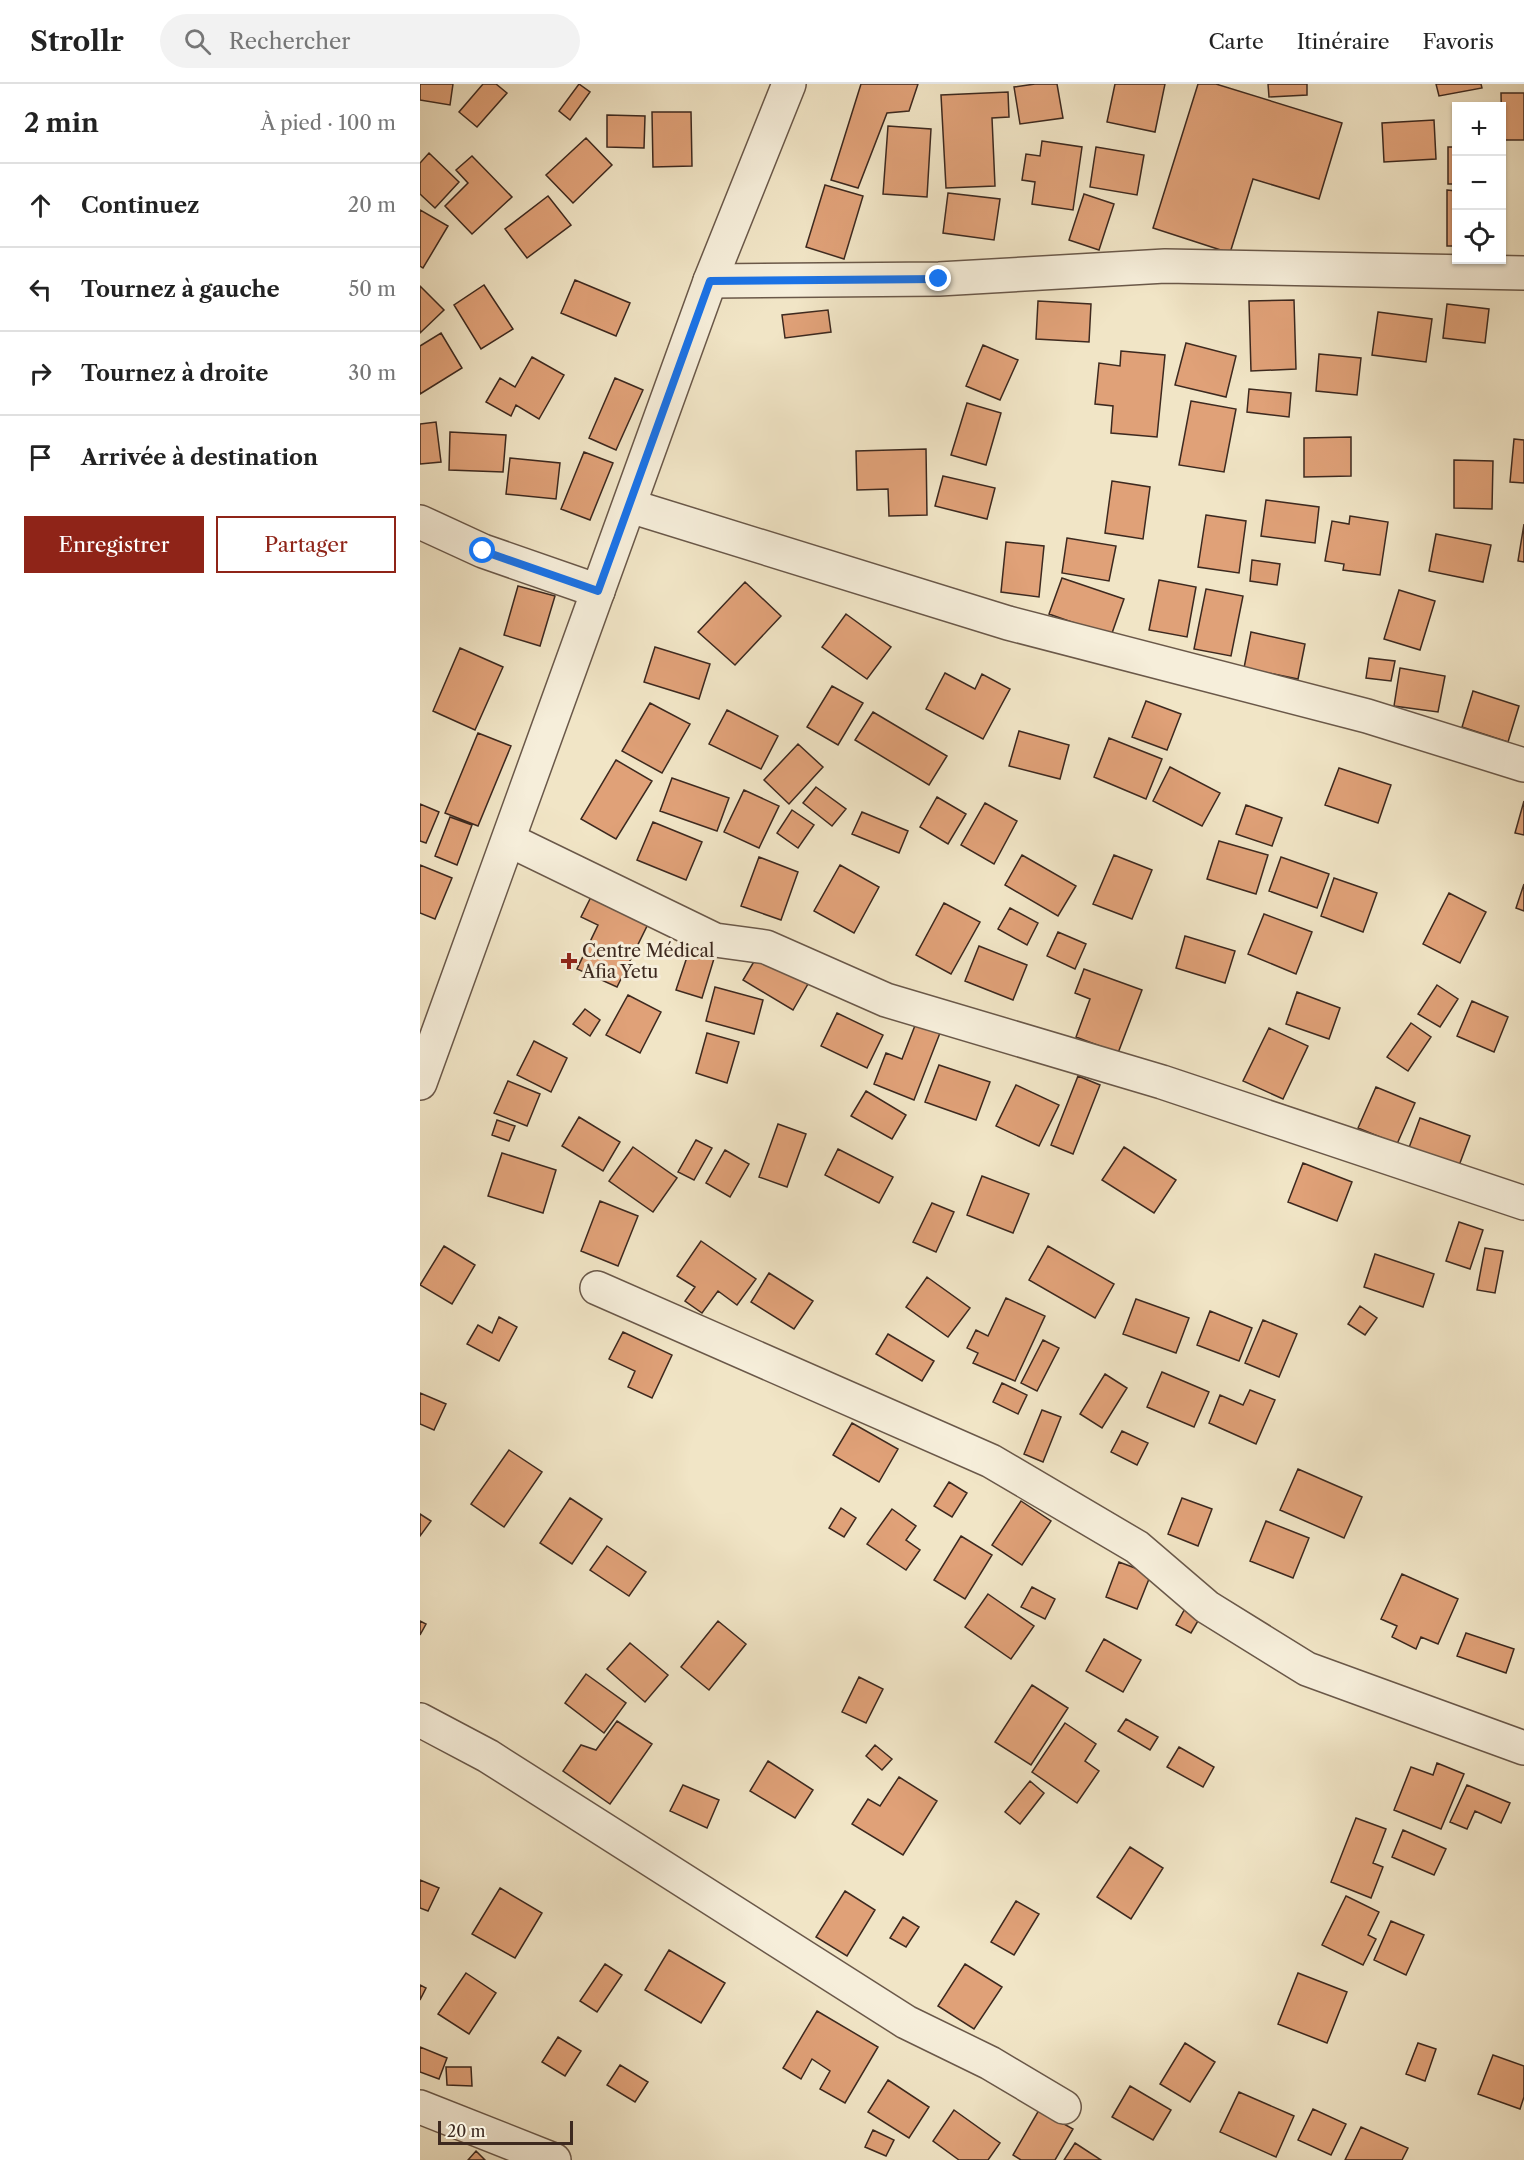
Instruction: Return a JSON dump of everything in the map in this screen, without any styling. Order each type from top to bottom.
[{"type":"street","points":[[420,1083],[710,281],[789,84]]},
{"type":"street","points":[[710,281],[939,279],[1165,266],[1524,273]]},
{"type":"street","points":[[630,506],[1008,623],[1367,716],[1524,765]]},
{"type":"street","points":[[420,522],[483,551],[598,591]]},
{"type":"street","points":[[509,840],[715,940],[766,947],[886,999],[1162,1082],[1524,1203]]},
{"type":"street","points":[[597,1288],[991,1461],[1137,1547],[1207,1607],[1307,1669],[1524,1748]]},
{"type":"street","points":[[420,1720],[488,1756],[906,2022],[990,2063],[1064,2107]]},
{"type":"street","points":[[420,2107],[541,2158]]},
{"type":"building","points":[[420,84],[453,84],[450,105],[420,100]]},
{"type":"building","points":[[483,84],[496,84],[507,93],[477,127],[459,112]]},
{"type":"building","points":[[579,84],[590,92],[570,120],[559,111]]},
{"type":"building","points":[[861,84],[918,84],[909,111],[887,113],[858,188],[831,180]]},
{"type":"building","points":[[1057,84],[1063,118],[1020,124],[1014,87]]},
{"type":"building","points":[[1115,84],[1165,84],[1155,132],[1107,122]]},
{"type":"building","points":[[1198,84],[1216,84],[1342,123],[1319,199],[1253,179],[1230,253],[1153,228]]},
{"type":"building","points":[[1268,84],[1307,84],[1307,95],[1269,97]]},
{"type":"building","points":[[1436,84],[1481,84],[1482,88],[1439,96]]},
{"type":"building","points":[[1008,92],[1009,117],[992,118],[995,186],[946,188],[941,95]]},
{"type":"building","points":[[1501,93],[1524,93],[1524,140],[1506,140],[1506,102],[1501,102]]},
{"type":"building","points":[[652,112],[691,112],[692,166],[653,167]]},
{"type":"building","points":[[607,115],[645,116],[644,148],[607,147]]},
{"type":"building","points":[[1434,120],[1436,159],[1384,162],[1382,123]]},
{"type":"building","points":[[888,126],[931,129],[927,197],[883,194]]},
{"type":"building","points":[[586,138],[612,165],[573,203],[546,175]]},
{"type":"building","points":[[1042,141],[1082,147],[1073,210],[1032,204],[1035,182],[1022,180],[1026,154],[1040,156]]},
{"type":"building","points":[[1096,147],[1144,155],[1137,195],[1090,187]]},
{"type":"building","points":[[1448,147],[1452,147],[1452,184],[1448,184]]},
{"type":"building","points":[[429,153],[459,182],[435,208],[420,194],[420,163]]},
{"type":"building","points":[[472,156],[512,197],[472,234],[445,206],[468,183],[456,170]]},
{"type":"building","points":[[825,185],[863,196],[844,259],[806,247]]},
{"type":"building","points":[[1447,190],[1452,191],[1452,246],[1447,246]]},
{"type":"building","points":[[948,193],[1000,199],[994,240],[943,233]]},
{"type":"building","points":[[1084,194],[1114,204],[1099,250],[1069,240]]},
{"type":"building","points":[[548,196],[571,225],[527,258],[505,229]]},
{"type":"building","points":[[420,210],[448,226],[423,268],[420,266]]},
{"type":"building","points":[[575,280],[630,303],[616,336],[561,313]]},
{"type":"building","points":[[484,285],[513,329],[481,349],[454,305]]},
{"type":"building","points":[[420,286],[444,310],[420,333]]},
{"type":"building","points":[[1294,300],[1296,369],[1251,371],[1249,301]]},
{"type":"building","points":[[1038,301],[1091,304],[1089,342],[1036,339]]},
{"type":"building","points":[[1447,304],[1489,309],[1485,343],[1443,338]]},
{"type":"building","points":[[828,310],[831,332],[785,338],[782,315]]},
{"type":"building","points":[[1378,312],[1432,319],[1426,362],[1372,355]]},
{"type":"building","points":[[441,333],[462,368],[420,394],[420,346]]},
{"type":"building","points":[[1186,343],[1236,356],[1226,397],[1175,385]]},
{"type":"building","points":[[983,345],[1018,360],[1000,400],[966,386]]},
{"type":"building","points":[[1121,351],[1165,355],[1157,437],[1111,433],[1113,406],[1095,404],[1099,363],[1120,366]]},
{"type":"building","points":[[1319,354],[1361,358],[1357,395],[1316,391]]},
{"type":"building","points":[[532,357],[564,375],[539,419],[516,405],[511,416],[486,402],[500,378],[515,387]]},
{"type":"building","points":[[615,378],[643,390],[616,450],[589,438]]},
{"type":"building","points":[[1249,389],[1291,393],[1289,417],[1247,412]]},
{"type":"building","points":[[1191,401],[1236,409],[1224,472],[1179,465]]},
{"type":"building","points":[[967,403],[1001,413],[986,465],[951,455]]},
{"type":"building","points":[[436,422],[441,462],[420,464],[420,424]]},
{"type":"building","points":[[450,432],[506,435],[503,472],[449,470]]},
{"type":"building","points":[[1351,437],[1351,476],[1304,477],[1304,438]]},
{"type":"building","points":[[1514,439],[1524,440],[1524,483],[1510,482]]},
{"type":"building","points":[[926,449],[927,515],[889,516],[888,489],[857,490],[856,451]]},
{"type":"building","points":[[584,452],[613,463],[590,520],[561,509]]},
{"type":"building","points":[[510,458],[560,463],[556,499],[506,494]]},
{"type":"building","points":[[1454,460],[1493,461],[1492,509],[1454,508]]},
{"type":"building","points":[[943,476],[995,488],[987,519],[935,506]]},
{"type":"building","points":[[1112,481],[1150,487],[1143,539],[1105,533]]},
{"type":"building","points":[[1266,500],[1319,507],[1315,543],[1261,536]]},
{"type":"building","points":[[1206,515],[1246,521],[1239,573],[1198,567]]},
{"type":"building","points":[[1350,516],[1388,522],[1380,575],[1343,570],[1344,564],[1325,561],[1332,521],[1349,524]]},
{"type":"building","points":[[1524,524],[1524,562],[1518,561]]},
{"type":"building","points":[[1436,534],[1491,545],[1483,582],[1429,571]]},
{"type":"building","points":[[1067,538],[1116,546],[1109,581],[1062,573]]},
{"type":"building","points":[[1006,542],[1044,546],[1039,597],[1001,592]]},
{"type":"building","points":[[1252,560],[1280,564],[1277,585],[1250,581]]},
{"type":"building","points":[[1062,578],[1124,599],[1111,636],[1049,614]]},
{"type":"building","points":[[1159,580],[1196,587],[1187,637],[1149,630]]},
{"type":"building","points":[[745,582],[781,616],[735,665],[698,632]]},
{"type":"building","points":[[518,586],[555,596],[540,646],[504,635]]},
{"type":"building","points":[[1206,589],[1243,596],[1231,656],[1194,649]]},
{"type":"building","points":[[1399,590],[1435,601],[1420,650],[1384,639]]},
{"type":"building","points":[[846,614],[891,647],[867,679],[822,647]]},
{"type":"building","points":[[1251,632],[1305,644],[1298,679],[1244,668]]},
{"type":"building","points":[[655,647],[710,664],[699,699],[644,682]]},
{"type":"building","points":[[460,648],[503,667],[475,730],[433,711]]},
{"type":"building","points":[[1369,658],[1395,661],[1391,681],[1366,678]]},
{"type":"building","points":[[1400,668],[1445,676],[1438,712],[1394,706]]},
{"type":"building","points":[[945,673],[975,689],[982,674],[1010,689],[983,739],[926,709]]},
{"type":"building","points":[[832,686],[863,703],[838,745],[807,727]]},
{"type":"building","points":[[1473,691],[1519,706],[1508,742],[1462,727]]},
{"type":"building","points":[[1146,701],[1181,714],[1167,750],[1132,737]]},
{"type":"building","points":[[650,703],[690,724],[662,773],[622,751]]},
{"type":"building","points":[[727,710],[778,736],[761,769],[709,744]]},
{"type":"building","points":[[873,712],[947,756],[929,785],[855,740]]},
{"type":"building","points":[[1019,731],[1069,745],[1060,779],[1009,766]]},
{"type":"building","points":[[478,733],[511,746],[478,826],[445,813]]},
{"type":"building","points":[[1109,738],[1162,759],[1146,799],[1094,777]]},
{"type":"building","points":[[798,744],[823,767],[789,804],[764,780]]},
{"type":"building","points":[[616,760],[652,781],[616,839],[581,819]]},
{"type":"building","points":[[1170,767],[1220,793],[1202,826],[1153,801]]},
{"type":"building","points":[[1339,768],[1391,785],[1378,823],[1325,805]]},
{"type":"building","points":[[672,778],[729,798],[717,831],[660,811]]},
{"type":"building","points":[[816,787],[846,809],[832,826],[803,803]]},
{"type":"building","points":[[744,790],[779,806],[759,848],[724,832]]},
{"type":"building","points":[[937,797],[966,814],[948,844],[920,827]]},
{"type":"building","points":[[1524,801],[1524,835],[1515,833]]},
{"type":"building","points":[[985,803],[1017,821],[994,864],[961,845]]},
{"type":"building","points":[[420,804],[439,812],[426,843],[420,841]]},
{"type":"building","points":[[1246,805],[1282,818],[1272,846],[1236,834]]},
{"type":"building","points":[[792,810],[814,825],[798,848],[777,833]]},
{"type":"building","points":[[862,812],[908,831],[899,853],[852,834]]},
{"type":"building","points":[[450,817],[472,825],[457,865],[435,856]]},
{"type":"building","points":[[653,822],[702,842],[686,880],[637,860]]},
{"type":"building","points":[[1219,841],[1268,855],[1256,894],[1207,879]]},
{"type":"building","points":[[1022,855],[1076,886],[1058,916],[1005,885]]},
{"type":"building","points":[[1114,855],[1152,870],[1132,919],[1093,904]]},
{"type":"building","points":[[759,857],[798,872],[781,920],[741,906]]},
{"type":"building","points":[[1281,857],[1329,874],[1317,908],[1269,891]]},
{"type":"building","points":[[420,865],[452,878],[435,919],[420,913]]},
{"type":"building","points":[[840,865],[879,887],[854,933],[814,911]]},
{"type":"building","points":[[1334,878],[1377,893],[1363,932],[1321,916]]},
{"type":"building","points":[[1524,884],[1524,911],[1516,908]]},
{"type":"building","points":[[1449,893],[1486,912],[1460,963],[1423,944]]},
{"type":"building","points":[[592,895],[649,922],[617,987],[577,969],[598,925],[581,917]]},
{"type":"building","points":[[944,903],[980,922],[951,974],[916,955]]},
{"type":"building","points":[[1010,908],[1038,923],[1027,945],[998,929]]},
{"type":"building","points":[[1264,914],[1312,932],[1296,974],[1248,954]]},
{"type":"building","points":[[1058,932],[1086,944],[1075,969],[1047,956]]},
{"type":"building","points":[[1185,936],[1235,951],[1225,983],[1176,968]]},
{"type":"building","points":[[691,945],[716,952],[702,998],[676,990]]},
{"type":"building","points":[[979,946],[1027,965],[1013,1000],[965,981]]},
{"type":"building","points":[[762,948],[812,977],[793,1010],[743,980]]},
{"type":"building","points":[[1084,969],[1142,990],[1118,1053],[1076,1037],[1090,999],[1075,993]]},
{"type":"building","points":[[1437,985],[1458,999],[1440,1027],[1418,1014]]},
{"type":"building","points":[[715,987],[763,1000],[754,1034],[706,1021]]},
{"type":"building","points":[[1297,992],[1340,1008],[1329,1039],[1286,1024]]},
{"type":"building","points":[[628,995],[661,1012],[640,1053],[606,1035]]},
{"type":"building","points":[[1472,1001],[1508,1017],[1494,1052],[1457,1036]]},
{"type":"building","points":[[585,1009],[600,1020],[590,1036],[573,1024]]},
{"type":"building","points":[[837,1013],[883,1035],[867,1068],[821,1046]]},
{"type":"building","points":[[916,1023],[940,1033],[914,1100],[874,1084],[886,1053],[902,1059]]},
{"type":"building","points":[[1411,1023],[1431,1037],[1408,1071],[1387,1057]]},
{"type":"building","points":[[1269,1028],[1308,1046],[1283,1099],[1243,1081]]},
{"type":"building","points":[[707,1033],[739,1042],[727,1083],[696,1073]]},
{"type":"building","points":[[534,1041],[567,1058],[551,1092],[517,1075]]},
{"type":"building","points":[[939,1065],[990,1082],[976,1120],[925,1102]]},
{"type":"building","points":[[1078,1076],[1100,1085],[1073,1154],[1051,1145]]},
{"type":"building","points":[[508,1081],[540,1094],[527,1126],[494,1113]]},
{"type":"building","points":[[1016,1085],[1059,1105],[1039,1146],[996,1126]]},
{"type":"building","points":[[1376,1087],[1415,1103],[1397,1144],[1358,1128]]},
{"type":"building","points":[[866,1091],[906,1115],[892,1139],[851,1116]]},
{"type":"building","points":[[579,1117],[620,1142],[603,1171],[562,1146]]},
{"type":"building","points":[[1420,1118],[1470,1136],[1457,1171],[1407,1153]]},
{"type":"building","points":[[497,1120],[515,1126],[509,1141],[492,1135]]},
{"type":"building","points":[[778,1124],[806,1134],[787,1187],[759,1177]]},
{"type":"building","points":[[696,1140],[712,1148],[694,1180],[678,1172]]},
{"type":"building","points":[[633,1147],[677,1178],[653,1212],[609,1181]]},
{"type":"building","points":[[1124,1147],[1176,1180],[1154,1213],[1102,1180]]},
{"type":"building","points":[[838,1149],[893,1177],[879,1203],[825,1175]]},
{"type":"building","points":[[725,1150],[749,1164],[730,1197],[706,1183]]},
{"type":"building","points":[[502,1153],[556,1170],[543,1213],[488,1196]]},
{"type":"building","points":[[1303,1163],[1352,1182],[1337,1221],[1288,1202]]},
{"type":"building","points":[[982,1176],[1029,1194],[1013,1233],[967,1215]]},
{"type":"building","points":[[600,1201],[638,1216],[618,1266],[581,1251]]},
{"type":"building","points":[[932,1203],[954,1212],[936,1252],[913,1242]]},
{"type":"building","points":[[1459,1222],[1483,1230],[1470,1269],[1446,1261]]},
{"type":"building","points":[[701,1241],[756,1279],[737,1305],[718,1291],[702,1313],[685,1301],[695,1287],[677,1276]]},
{"type":"building","points":[[444,1246],[475,1265],[452,1304],[420,1285]]},
{"type":"building","points":[[1048,1246],[1114,1284],[1095,1318],[1029,1280]]},
{"type":"building","points":[[1485,1248],[1503,1251],[1495,1293],[1477,1290]]},
{"type":"building","points":[[1375,1254],[1434,1274],[1423,1307],[1364,1287]]},
{"type":"building","points":[[769,1273],[813,1301],[794,1329],[751,1302]]},
{"type":"building","points":[[927,1277],[970,1308],[948,1337],[906,1307]]},
{"type":"building","points":[[1006,1298],[1045,1316],[1015,1381],[973,1363],[978,1353],[967,1348],[976,1330],[988,1336]]},
{"type":"building","points":[[1136,1299],[1189,1318],[1176,1353],[1123,1334]]},
{"type":"building","points":[[1360,1306],[1377,1318],[1365,1335],[1348,1324]]},
{"type":"building","points":[[1210,1311],[1252,1328],[1239,1361],[1197,1345]]},
{"type":"building","points":[[499,1317],[517,1327],[499,1361],[467,1344],[478,1325],[492,1333]]},
{"type":"building","points":[[1263,1320],[1297,1334],[1279,1377],[1245,1363]]},
{"type":"building","points":[[623,1332],[672,1355],[652,1398],[628,1387],[635,1371],[609,1359]]},
{"type":"building","points":[[888,1334],[934,1361],[922,1381],[876,1354]]},
{"type":"building","points":[[1043,1340],[1059,1348],[1037,1391],[1021,1383]]},
{"type":"building","points":[[1162,1372],[1209,1392],[1194,1427],[1147,1407]]},
{"type":"building","points":[[1105,1374],[1127,1388],[1102,1428],[1080,1414]]},
{"type":"building","points":[[1002,1383],[1027,1395],[1018,1414],[993,1402]]},
{"type":"building","points":[[1250,1390],[1275,1400],[1256,1444],[1209,1423],[1220,1395],[1243,1405]]},
{"type":"building","points":[[420,1393],[446,1404],[434,1430],[420,1424]]},
{"type":"building","points":[[1042,1410],[1061,1417],[1043,1462],[1024,1454]]},
{"type":"building","points":[[852,1423],[898,1449],[879,1482],[833,1455]]},
{"type":"building","points":[[1122,1431],[1148,1443],[1137,1465],[1111,1452]]},
{"type":"building","points":[[509,1450],[542,1472],[504,1527],[471,1504]]},
{"type":"building","points":[[1298,1469],[1362,1497],[1344,1538],[1280,1510]]},
{"type":"building","points":[[949,1482],[967,1493],[952,1517],[934,1506]]},
{"type":"building","points":[[570,1498],[602,1519],[572,1564],[540,1543]]},
{"type":"building","points":[[1182,1498],[1212,1509],[1198,1546],[1168,1534]]},
{"type":"building","points":[[1021,1501],[1051,1521],[1022,1565],[992,1545]]},
{"type":"building","points":[[841,1508],[856,1518],[844,1537],[829,1528]]},
{"type":"building","points":[[892,1509],[916,1526],[906,1540],[920,1550],[906,1570],[867,1544]]},
{"type":"building","points":[[420,1514],[431,1521],[420,1536]]},
{"type":"building","points":[[1266,1521],[1309,1538],[1293,1578],[1250,1561]]},
{"type":"building","points":[[961,1536],[992,1555],[965,1599],[934,1580]]},
{"type":"building","points":[[607,1546],[646,1572],[629,1596],[590,1570]]},
{"type":"building","points":[[1119,1562],[1151,1574],[1137,1609],[1106,1597]]},
{"type":"building","points":[[1402,1574],[1458,1599],[1438,1644],[1421,1637],[1416,1649],[1392,1637],[1397,1626],[1381,1619]]},
{"type":"building","points":[[1032,1587],[1055,1599],[1045,1619],[1021,1607]]},
{"type":"building","points":[[988,1594],[1034,1626],[1011,1659],[965,1627]]},
{"type":"building","points":[[1187,1605],[1202,1614],[1191,1633],[1176,1625]]},
{"type":"building","points":[[420,1621],[426,1624],[420,1635]]},
{"type":"building","points":[[718,1621],[746,1644],[709,1690],[681,1667]]},
{"type":"building","points":[[1466,1633],[1514,1649],[1506,1673],[1457,1656]]},
{"type":"building","points":[[1104,1639],[1141,1660],[1123,1692],[1086,1671]]},
{"type":"building","points":[[630,1643],[668,1675],[645,1702],[607,1669]]},
{"type":"building","points":[[586,1674],[626,1703],[604,1733],[565,1703]]},
{"type":"building","points":[[859,1677],[883,1689],[866,1723],[842,1712]]},
{"type":"building","points":[[1032,1685],[1068,1708],[1031,1765],[995,1742]]},
{"type":"building","points":[[1126,1719],[1158,1737],[1150,1750],[1118,1731]]},
{"type":"building","points":[[617,1721],[652,1744],[610,1804],[563,1771],[581,1745],[596,1750]]},
{"type":"building","points":[[1065,1723],[1096,1744],[1085,1761],[1099,1771],[1077,1803],[1032,1772]]},
{"type":"building","points":[[875,1745],[892,1759],[882,1770],[866,1756]]},
{"type":"building","points":[[1179,1747],[1214,1767],[1203,1787],[1167,1767]]},
{"type":"building","points":[[768,1761],[813,1790],[795,1818],[750,1791]]},
{"type":"building","points":[[1437,1763],[1464,1774],[1441,1829],[1394,1810],[1411,1767],[1433,1775]]},
{"type":"building","points":[[899,1777],[937,1801],[903,1855],[852,1824],[868,1799],[880,1806]]},
{"type":"building","points":[[1030,1781],[1044,1793],[1020,1824],[1005,1812]]},
{"type":"building","points":[[683,1785],[719,1800],[707,1828],[670,1811]]},
{"type":"building","points":[[1467,1785],[1510,1803],[1501,1823],[1475,1811],[1467,1829],[1450,1822]]},
{"type":"building","points":[[1356,1818],[1386,1829],[1373,1863],[1383,1867],[1371,1898],[1331,1882]]},
{"type":"building","points":[[1403,1830],[1446,1849],[1434,1875],[1392,1857]]},
{"type":"building","points":[[1130,1847],[1163,1868],[1131,1919],[1097,1897]]},
{"type":"building","points":[[420,1880],[439,1888],[428,1911],[420,1908]]},
{"type":"building","points":[[500,1888],[542,1913],[515,1958],[472,1934]]},
{"type":"building","points":[[845,1891],[875,1910],[847,1956],[816,1937]]},
{"type":"building","points":[[1346,1896],[1379,1912],[1368,1935],[1376,1939],[1363,1965],[1322,1945]]},
{"type":"building","points":[[1016,1901],[1039,1914],[1014,1955],[991,1942]]},
{"type":"building","points":[[903,1917],[919,1927],[906,1947],[890,1938]]},
{"type":"building","points":[[1391,1921],[1424,1935],[1406,1975],[1374,1960]]},
{"type":"building","points":[[669,1950],[725,1983],[701,2023],[645,1990]]},
{"type":"building","points":[[605,1964],[622,1975],[597,2012],[580,2001]]},
{"type":"building","points":[[965,1964],[1002,1987],[974,2029],[938,2006]]},
{"type":"building","points":[[466,1973],[496,1993],[469,2034],[438,2014]]},
{"type":"building","points":[[1298,1973],[1347,1992],[1327,2043],[1278,2024]]},
{"type":"building","points":[[420,1985],[426,1988],[420,2000]]},
{"type":"building","points":[[817,2011],[878,2047],[845,2103],[820,2089],[830,2071],[812,2059],[801,2079],[783,2068]]},
{"type":"building","points":[[558,2037],[581,2051],[565,2076],[542,2062]]},
{"type":"building","points":[[1185,2043],[1215,2062],[1190,2102],[1160,2084]]},
{"type":"building","points":[[1418,2043],[1436,2049],[1425,2081],[1406,2074]]},
{"type":"building","points":[[420,2047],[447,2058],[439,2079],[420,2072]]},
{"type":"building","points":[[1493,2055],[1524,2066],[1524,2097],[1520,2109],[1478,2094]]},
{"type":"building","points":[[620,2065],[648,2082],[635,2102],[607,2085]]},
{"type":"building","points":[[446,2067],[471,2067],[472,2086],[447,2085]]},
{"type":"building","points":[[888,2080],[929,2107],[909,2138],[868,2112]]},
{"type":"building","points":[[1130,2086],[1171,2110],[1153,2140],[1112,2117]]},
{"type":"building","points":[[1239,2092],[1294,2116],[1276,2157],[1220,2132]]},
{"type":"building","points":[[1313,2109],[1346,2124],[1331,2155],[1298,2140]]},
{"type":"building","points":[[954,2110],[1000,2143],[988,2160],[959,2160],[933,2141]]},
{"type":"building","points":[[1039,2110],[1073,2129],[1055,2160],[1021,2160],[1013,2155]]},
{"type":"building","points":[[1361,2127],[1408,2148],[1402,2160],[1345,2160]]},
{"type":"building","points":[[873,2130],[894,2140],[886,2156],[865,2147]]},
{"type":"building","points":[[1075,2143],[1101,2160],[1064,2160]]},
{"type":"building","points":[[476,2151],[485,2160],[468,2160]]},
{"type":"place","name":"Centre Médical Afia Yetu","points":[[569,961]]},
{"type":"route","points":[[483,551],[598,591],[710,281],[939,279]]}]
